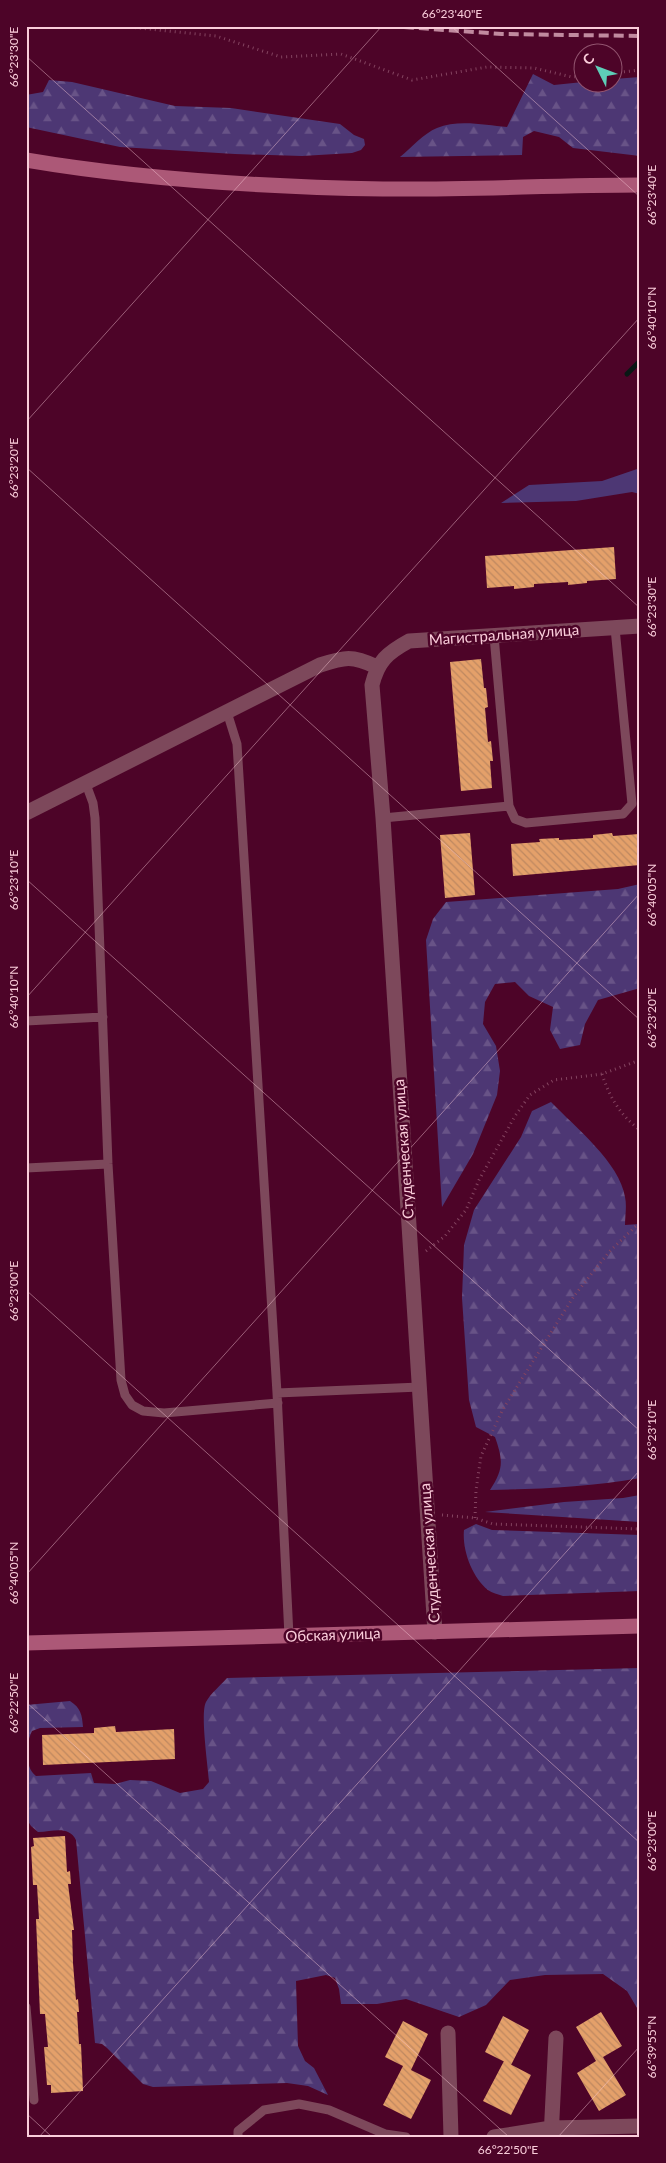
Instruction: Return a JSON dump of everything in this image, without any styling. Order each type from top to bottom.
[{"type":"street","points":[[26,160],[167,179],[278,186],[385,189],[640,185]]},
{"type":"street","name":"Магистральная улица","points":[[377,667],[392,650],[409,642],[640,626]]},
{"type":"street","points":[[26,813],[320,666],[339,659],[359,658],[377,667]]},
{"type":"street","name":"Студенческая улица","points":[[377,667],[372,685],[372,698],[383,818],[435,1632]]},
{"type":"street","name":"Обская улица","points":[[26,1643],[640,1626]]},
{"type":"street","points":[[448,2033],[451,2137]]},
{"type":"street","points":[[551,2132],[556,2038]]},
{"type":"street","points":[[494,2137],[640,2126]]},
{"type":"lane","points":[[494,636],[509,806],[515,819],[526,823],[623,814],[632,804],[614,628]]},
{"type":"lane","points":[[227,712],[237,744],[278,1403],[289,1636]]},
{"type":"lane","points":[[86,784],[93,803],[95,818],[108,1164],[121,1380],[125,1395],[132,1405],[143,1411],[164,1413],[278,1403]]},
{"type":"lane","points":[[383,818],[509,806]]},
{"type":"lane","points":[[26,1021],[103,1017]]},
{"type":"lane","points":[[26,1168],[108,1164]]},
{"type":"lane","points":[[277,1393],[420,1387]]},
{"type":"lane","points":[[26,2007],[34,2100]]},
{"type":"lane","points":[[238,2137],[238,2131],[264,2110],[299,2104],[329,2110],[385,2134],[406,2137]]},
{"type":"path","points":[[120,26],[216,36],[281,57],[341,54],[412,80],[488,68],[534,68],[574,77]]},
{"type":"path","points":[[624,72],[640,70]]},
{"type":"path","points":[[412,1262],[444,1236],[466,1210],[479,1180],[514,1116],[530,1095],[554,1080],[602,1074],[640,1060]]},
{"type":"path","points":[[602,1074],[608,1094],[619,1112],[640,1130]]},
{"type":"path","points":[[475,1518],[476,1490],[481,1456],[503,1409],[574,1296],[609,1252],[640,1222]]},
{"type":"path","points":[[427,1514],[475,1518],[493,1524],[640,1529]]},
{"type":"green space","points":[[533,74],[554,85],[574,83],[574,92],[624,92],[624,78],[640,77],[640,156],[573,148],[559,137],[534,131],[523,137],[522,155],[400,157],[427,133],[445,125],[472,123],[507,127]]},
{"type":"green space","points":[[49,80],[72,82],[175,106],[231,108],[340,124],[354,135],[364,139],[365,145],[361,150],[352,153],[302,156],[235,154],[120,147],[26,127],[26,95],[43,92]]},
{"type":"green space","points":[[640,468],[640,494],[632,492],[576,501],[501,503],[529,485],[602,481]]},
{"type":"green space","points":[[640,884],[640,988],[598,1000],[585,1024],[580,1045],[560,1049],[550,1030],[553,1007],[529,996],[515,982],[495,984],[485,1002],[483,1024],[496,1046],[500,1071],[497,1095],[473,1154],[442,1207],[426,940],[433,919],[446,902],[618,889]]},
{"type":"green space","points":[[551,1102],[584,1134],[615,1171],[625,1197],[625,1225],[640,1224],[640,1478],[603,1484],[490,1490],[498,1476],[501,1458],[495,1437],[476,1427],[469,1400],[462,1298],[464,1245],[474,1210],[521,1137],[532,1111]]},
{"type":"green space","points":[[640,1495],[640,1522],[485,1512],[564,1502]]},
{"type":"green space","points":[[476,1524],[492,1530],[640,1535],[640,1591],[503,1596],[493,1593],[482,1585],[477,1578],[466,1554],[464,1530]]},
{"type":"green space","points":[[640,1668],[640,2013],[627,1991],[603,1974],[545,1975],[510,1980],[486,2005],[459,2017],[406,1999],[377,2004],[341,2004],[335,1978],[326,1975],[296,1981],[298,2046],[305,2061],[314,2068],[328,2095],[308,2086],[287,2083],[153,2087],[143,2084],[107,2048],[102,2044],[95,2043],[76,1840],[69,1832],[38,1832],[26,1818],[26,1705],[70,1701],[79,1709],[82,1719],[83,1727],[40,1728],[32,1731],[28,1742],[27,1755],[29,1767],[36,1776],[91,1773],[94,1783],[115,1784],[130,1780],[151,1781],[180,1793],[203,1789],[209,1782],[204,1708],[210,1696],[227,1678]]},
{"type":"building","points":[[614,547],[616,579],[587,581],[587,583],[568,585],[568,582],[534,584],[534,587],[514,589],[514,586],[487,588],[485,556]]},
{"type":"building","points":[[481,659],[488,707],[485,708],[488,742],[491,741],[493,761],[490,761],[492,788],[461,791],[450,662]]},
{"type":"building","points":[[470,833],[475,895],[445,898],[440,835]]},
{"type":"building","points":[[612,833],[613,836],[639,834],[640,865],[513,876],[511,844],[540,842],[539,839],[593,838],[593,835]]},
{"type":"building","points":[[115,1726],[116,1732],[174,1729],[175,1759],[43,1765],[42,1735],[94,1733],[94,1728]]},
{"type":"building","points":[[65,1836],[67,1872],[70,1871],[71,1884],[68,1884],[74,1930],[72,1930],[73,1963],[76,2000],[78,1999],[79,2012],[77,2012],[79,2044],[81,2044],[83,2091],[51,2093],[51,2085],[47,2085],[44,2047],[48,2047],[45,2014],[40,2014],[36,1919],[39,1919],[37,1885],[33,1885],[31,1847],[34,1846],[33,1838]]},
{"type":"building","points":[[601,2012],[622,2046],[603,2057],[626,2095],[599,2111],[577,2073],[596,2061],[576,2027]]},
{"type":"building","points":[[503,2016],[529,2030],[511,2065],[485,2052]]},
{"type":"building","points":[[403,2021],[428,2034],[411,2070],[431,2080],[411,2119],[383,2105],[403,2066],[385,2057]]},
{"type":"building","points":[[504,2061],[531,2075],[511,2115],[483,2101]]},
{"type":"waterway","points":[[627,374],[640,361]]},
{"type":"railway","points":[[389,26],[502,34],[640,36]]}]
